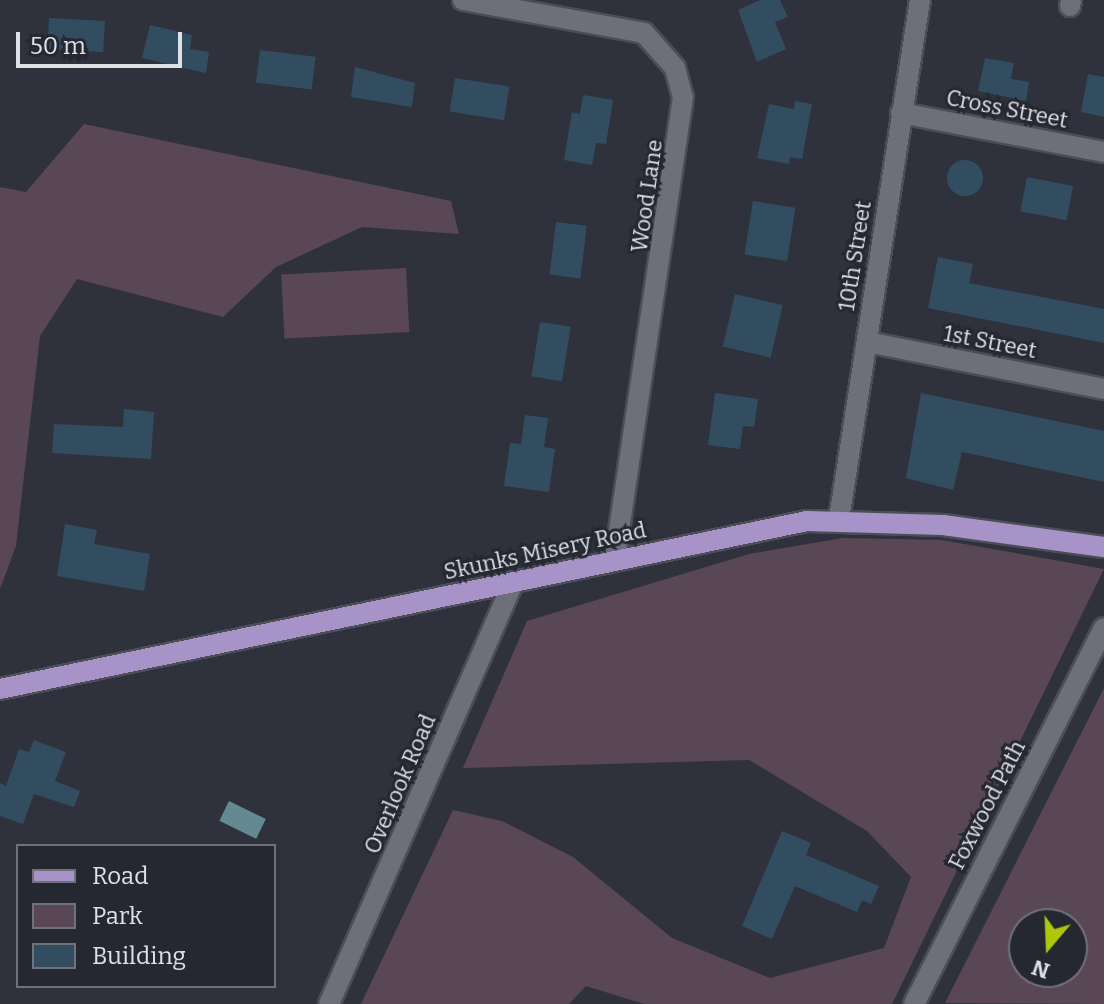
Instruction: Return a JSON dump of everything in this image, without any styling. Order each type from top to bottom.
[{"type":"main road","name":"Skunks Misery Road","points":[[0,689],[615,560],[839,519],[1104,547]]},
{"type":"street","name":"Wood Lane","points":[[463,0],[644,33],[675,68],[683,97],[615,560]]},
{"type":"street","name":"10th Street","points":[[839,519],[920,0]]},
{"type":"street","name":"Cross Street","points":[[901,113],[1104,152]]},
{"type":"street","name":"1st Street","points":[[867,342],[1104,389]]},
{"type":"street","name":"Overlook Road","points":[[329,1004],[513,582]]},
{"type":"street","name":"Foxwood Path","points":[[914,1004],[1104,628]]},
{"type":"green space","points":[[84,124],[451,201],[459,234],[362,227],[276,267],[223,317],[77,279],[40,336],[16,546],[0,589],[0,187],[26,192]]},
{"type":"green space","points":[[406,268],[409,332],[285,338],[281,275]]},
{"type":"green space","points":[[843,538],[942,540],[1104,569],[892,1004],[644,1004],[586,986],[569,1004],[361,1004],[453,810],[502,821],[573,857],[672,938],[770,978],[884,948],[911,877],[867,831],[749,760],[463,768],[527,621],[749,554]]},
{"type":"green space","points":[[1104,688],[1104,1004],[945,1003]]},
{"type":"water","points":[[229,801],[266,819],[256,839],[219,821]]},
{"type":"building","points":[[760,0],[780,0],[788,17],[775,22],[786,49],[757,62],[738,10]]},
{"type":"building","points":[[49,18],[105,21],[103,52],[47,49]]},
{"type":"building","points":[[150,25],[192,35],[190,49],[209,52],[206,73],[142,58]]},
{"type":"building","points":[[260,50],[316,57],[312,90],[256,83]]},
{"type":"building","points":[[985,58],[1014,63],[1011,79],[1029,82],[1026,101],[978,91]]},
{"type":"building","points":[[355,67],[415,83],[412,107],[351,97]]},
{"type":"building","points":[[1088,74],[1104,77],[1104,117],[1081,112]]},
{"type":"building","points":[[455,78],[509,87],[504,120],[450,112]]},
{"type":"building","points":[[583,95],[613,100],[606,144],[596,143],[592,165],[564,160],[572,112],[580,114]]},
{"type":"building","points":[[795,101],[812,104],[802,159],[790,157],[789,164],[757,158],[769,104],[794,109]]},
{"type":"building","points":[[965,160],[977,166],[983,178],[977,190],[965,196],[953,190],[947,178],[953,166]]},
{"type":"building","points":[[1027,177],[1073,186],[1066,220],[1020,211]]},
{"type":"building","points":[[753,201],[795,208],[787,261],[745,254]]},
{"type":"building","points":[[556,222],[587,226],[580,278],[550,275]]},
{"type":"building","points":[[938,257],[973,264],[969,283],[1104,309],[1104,343],[928,308]]},
{"type":"building","points":[[735,294],[783,305],[771,358],[723,347]]},
{"type":"building","points":[[540,322],[571,327],[562,381],[531,376]]},
{"type":"building","points":[[715,393],[758,399],[754,427],[743,426],[740,449],[708,445]]},
{"type":"building","points":[[921,393],[1104,431],[1104,482],[962,452],[953,490],[906,478]]},
{"type":"building","points":[[124,409],[154,412],[151,459],[52,453],[54,424],[123,427]]},
{"type":"building","points":[[525,415],[548,418],[544,447],[555,449],[549,492],[504,486],[510,443],[521,444]]},
{"type":"building","points":[[65,524],[97,530],[94,544],[150,554],[144,591],[57,576]]},
{"type":"building","points":[[34,740],[66,752],[55,781],[80,791],[74,807],[34,794],[23,824],[0,816],[0,783],[6,786],[19,749],[29,752]]},
{"type":"building","points":[[782,831],[811,843],[806,855],[879,886],[871,904],[862,900],[857,912],[795,886],[772,939],[742,926]]}]
